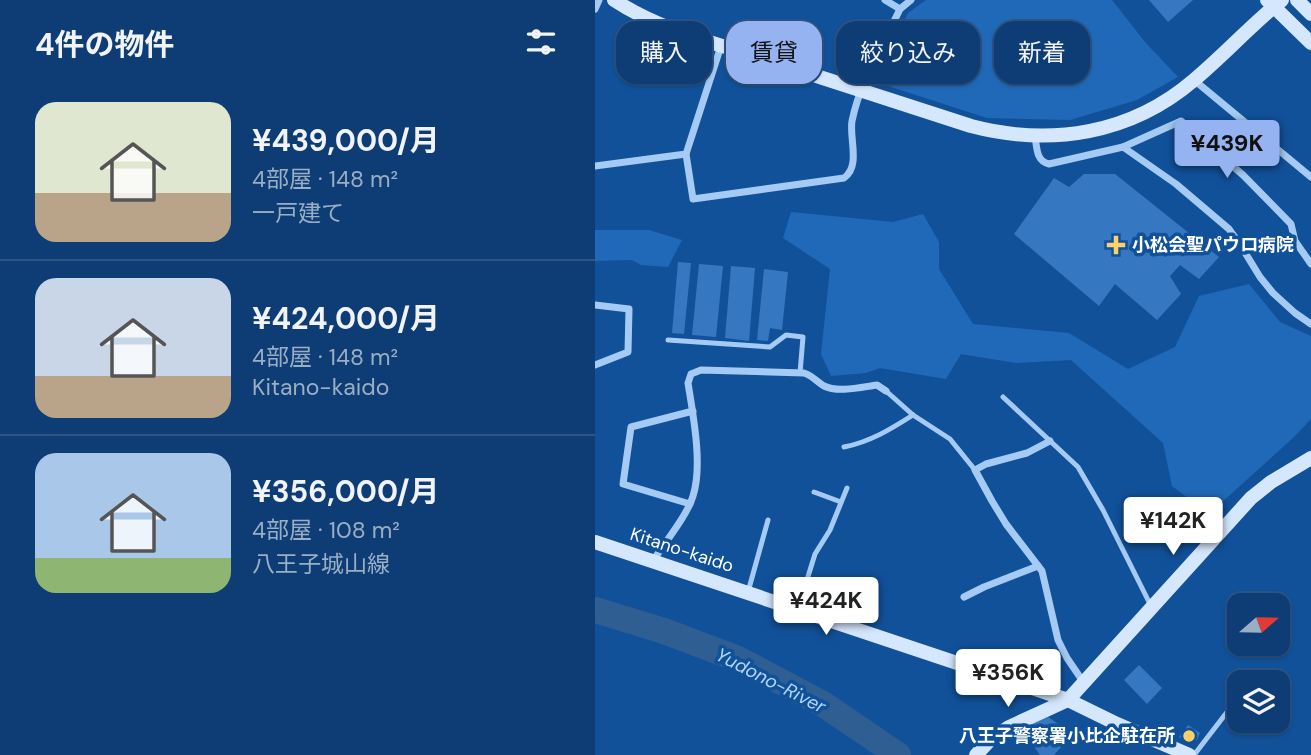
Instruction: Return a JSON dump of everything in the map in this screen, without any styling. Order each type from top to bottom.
[{"type":"main road","points":[[1297,0],[1311,14]]},
{"type":"main road","points":[[622,2],[641,16],[662,26],[721,46],[983,129],[1035,136],[1098,130],[1118,124],[1160,104],[1194,80],[1274,2],[1311,43]]},
{"type":"main road","points":[[976,755],[990,740],[1009,727],[1069,700],[1251,498],[1271,481],[1311,458]]},
{"type":"main road","name":"Kitano-kaido","points":[[595,542],[1069,700],[1189,755]]},
{"type":"street","points":[[595,9],[599,0]]},
{"type":"street","points":[[885,0],[900,9]]},
{"type":"street","points":[[721,46],[686,154],[693,199],[844,178],[853,167],[851,123],[861,90],[900,9],[911,0]]},
{"type":"street","points":[[1194,80],[1311,177]]},
{"type":"street","points":[[1035,136],[1040,160],[1049,164],[1123,147],[1181,121],[1243,175],[1291,224],[1295,241],[1311,264]]},
{"type":"street","points":[[1123,147],[1176,184],[1229,229],[1273,293],[1311,324]]},
{"type":"street","points":[[595,166],[686,154]]},
{"type":"street","points":[[595,305],[629,309],[628,352],[595,365]]},
{"type":"street","points":[[653,561],[694,494],[697,458],[688,383],[691,374],[701,370],[800,373],[812,376],[831,388],[877,385],[886,391]]},
{"type":"street","points":[[690,504],[623,484],[631,427],[692,411]]},
{"type":"street","points":[[1050,441],[1027,453],[986,464],[975,470],[999,512],[1042,571],[1058,640],[1084,683]]},
{"type":"street","points":[[964,597],[1038,566]]},
{"type":"lane","points":[[668,340],[770,347],[786,335],[803,337],[800,373]]},
{"type":"lane","points":[[886,391],[913,415],[950,439],[975,470]]},
{"type":"lane","points":[[1003,397],[1078,467],[1103,510],[1152,608]]},
{"type":"lane","points":[[844,447],[858,445],[883,434],[913,415]]},
{"type":"lane","points":[[798,609],[815,554],[830,530],[847,488]]},
{"type":"lane","points":[[814,492],[841,502]]},
{"type":"lane","points":[[748,592],[768,520]]},
{"type":"lane","points":[[1194,755],[1227,712]]},
{"type":"shaded area","points":[[926,0],[1112,0],[1145,42],[1178,77],[1137,100],[1070,120],[987,118],[882,84],[980,84],[980,21],[904,21],[908,13]]},
{"type":"shaded area","points":[[791,212],[893,222],[923,214],[939,242],[939,269],[973,324],[1069,333],[1128,369],[1175,347],[1199,296],[1249,284],[1280,322],[1311,336],[1311,419],[1209,514],[1172,486],[1163,443],[1071,360],[1016,363],[961,354],[946,379],[880,368],[866,373],[831,376],[821,354],[830,269],[783,238]]},
{"type":"shaded area","points":[[595,230],[649,230],[682,240],[668,267],[641,265],[632,260],[595,261]]},
{"type":"building","points":[[1149,0],[1193,0],[1168,22]]},
{"type":"building","name":"小松会聖パウロ病院","points":[[1084,174],[1115,174],[1219,257],[1199,279],[1180,265],[1170,276],[1181,294],[1157,320],[1115,284],[1099,306],[1014,234],[1054,178],[1069,187]]},
{"type":"building","points":[[678,262],[691,263],[684,334],[672,333]]},
{"type":"building","points":[[699,264],[723,266],[716,337],[692,335]]},
{"type":"building","points":[[731,266],[755,268],[749,341],[725,338]]},
{"type":"building","points":[[764,269],[788,272],[782,330],[770,328],[768,341],[757,340]]},
{"type":"building","points":[[1139,665],[1162,688],[1147,704],[1124,680]]},
{"type":"building","points":[[1048,717],[1073,734],[1054,755],[1040,755],[1021,728]]},
{"type":"building","points":[[1188,725],[1200,733],[1197,740],[1191,742],[1179,737]]},
{"type":"waterway","name":"Yudono-River","points":[[595,610],[664,631],[738,659],[823,704],[898,755]]},
{"type":"place","name":"小松会聖パウロ病院","points":[[1116,245]]},
{"type":"place","name":"八王子警察署小比企駐在所","points":[[1189,736]]}]
